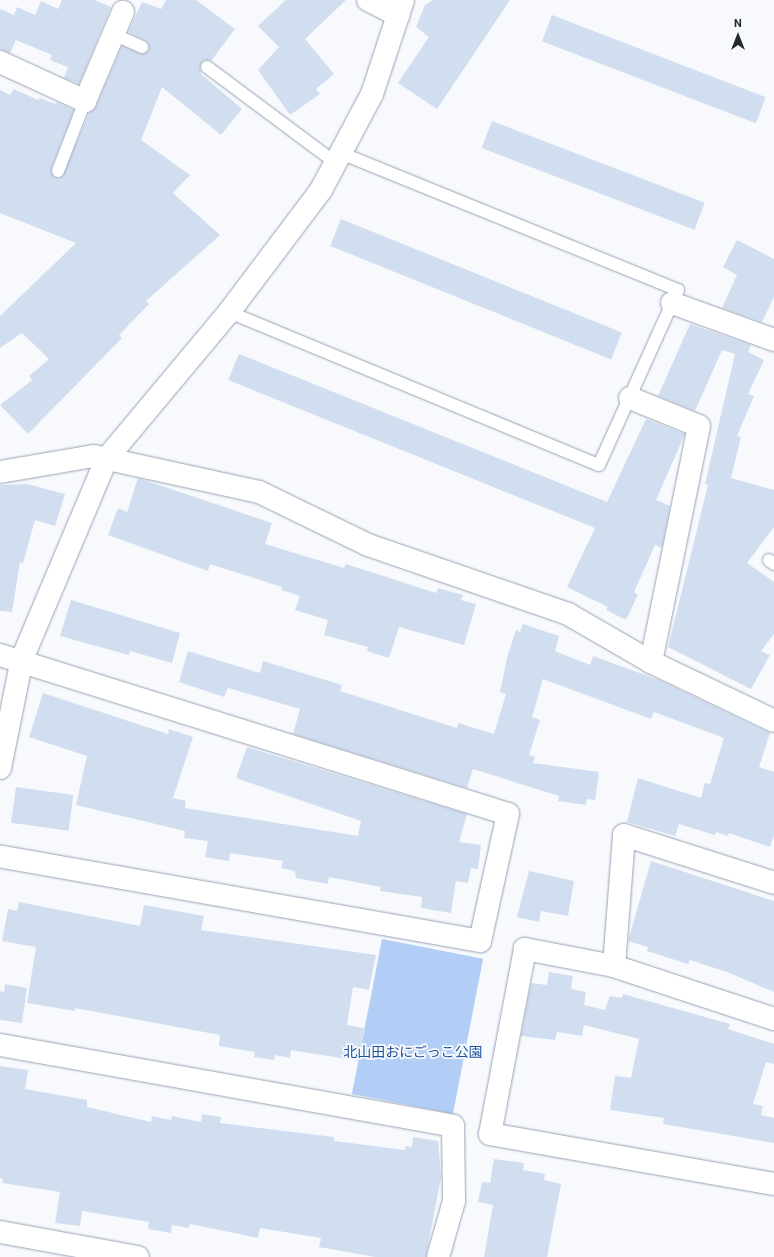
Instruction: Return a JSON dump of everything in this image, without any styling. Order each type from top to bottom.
[{"type":"street","points":[[0,768],[22,659],[107,458],[229,312],[321,190],[372,94],[400,8],[368,0]]},
{"type":"street","points":[[0,62],[85,101],[123,12]]},
{"type":"street","points":[[672,303],[774,340]]},
{"type":"street","points":[[630,398],[700,426],[651,662]]},
{"type":"street","points":[[0,472],[94,456],[259,492],[368,545],[568,614],[651,662],[774,721]]},
{"type":"street","points":[[0,655],[22,659],[508,814],[480,941],[0,856]]},
{"type":"street","points":[[614,966],[624,835],[774,883]]},
{"type":"street","points":[[774,1019],[614,966],[525,949],[490,1134],[774,1184]]},
{"type":"street","points":[[0,1045],[453,1126],[454,1201],[438,1257]]},
{"type":"street","points":[[0,1232],[138,1257]]},
{"type":"lane","points":[[113,34],[142,47]]},
{"type":"lane","points":[[207,67],[338,158],[678,290],[599,466],[229,312]]},
{"type":"lane","points":[[58,171],[85,101]]},
{"type":"green space","name":"北山田おにごっこ公園","points":[[382,939],[483,959],[453,1114],[352,1094]]},
{"type":"building","points":[[62,0],[94,0],[111,7],[79,84],[64,78],[68,67],[50,60],[52,55],[16,40],[10,53],[0,50],[0,9],[14,15],[17,7],[35,15],[41,1],[58,9]]},
{"type":"building","points":[[166,0],[196,0],[235,29],[211,61],[204,60],[200,66],[201,74],[242,109],[221,135],[162,87],[141,140],[190,175],[173,193],[220,235],[146,301],[149,304],[119,335],[122,338],[28,434],[0,405],[32,380],[29,376],[49,359],[22,333],[0,348],[0,316],[76,243],[0,213],[0,90],[10,95],[14,89],[38,100],[40,98],[55,104],[56,102],[74,110],[51,169],[55,178],[62,177],[89,113],[96,106],[122,46],[142,54],[149,50],[148,42],[128,32],[142,2],[161,9]]},
{"type":"building","points":[[286,0],[346,0],[305,39],[334,74],[316,89],[320,94],[290,115],[258,70],[279,47],[258,26]]},
{"type":"building","points":[[433,0],[510,0],[437,109],[398,83],[429,37],[416,27],[425,5]]},
{"type":"building","points":[[552,15],[766,97],[756,123],[542,41]]},
{"type":"building","points":[[492,121],[705,203],[694,230],[482,148]]},
{"type":"building","points":[[341,219],[622,333],[611,359],[330,246]]},
{"type":"building","points":[[737,240],[774,259],[774,297],[762,322],[722,308],[737,275],[723,267]]},
{"type":"building","points":[[690,324],[751,345],[748,352],[764,360],[748,394],[754,396],[737,436],[741,437],[731,478],[774,490],[774,527],[747,563],[774,582],[774,634],[761,651],[770,655],[751,689],[668,647],[708,485],[705,484],[735,354],[722,350],[695,411],[658,396]]},
{"type":"building","points":[[239,354],[607,502],[646,419],[685,434],[656,500],[670,506],[662,548],[655,545],[634,592],[638,595],[626,620],[606,610],[608,607],[567,587],[595,528],[228,380]]},
{"type":"building","points":[[138,478],[272,523],[265,544],[344,568],[346,564],[436,593],[438,588],[463,595],[461,600],[476,604],[464,645],[399,627],[389,658],[367,651],[368,647],[324,635],[328,620],[295,610],[300,596],[281,590],[282,587],[210,564],[208,571],[108,535],[118,508],[127,512]]},
{"type":"building","points":[[27,484],[65,494],[55,526],[35,520],[23,563],[20,562],[12,612],[0,611],[0,485]]},
{"type":"building","points":[[71,600],[180,633],[172,663],[130,651],[129,655],[60,636]]},
{"type":"building","points":[[523,624],[559,636],[555,651],[590,665],[593,656],[659,680],[770,733],[759,767],[774,772],[774,835],[770,847],[729,833],[728,836],[716,832],[715,835],[679,824],[675,836],[627,822],[638,778],[701,798],[705,783],[710,784],[724,738],[654,712],[651,719],[543,679],[532,717],[540,720],[529,755],[535,757],[533,763],[599,772],[595,800],[587,799],[586,805],[558,801],[559,796],[473,769],[467,788],[293,734],[300,709],[228,688],[224,697],[179,682],[188,651],[260,673],[263,661],[342,685],[340,691],[457,728],[458,723],[494,734],[506,694],[500,692],[508,654],[516,630],[520,632]]},
{"type":"building","points":[[43,693],[168,734],[169,729],[193,737],[173,798],[186,801],[185,808],[358,836],[361,821],[236,778],[247,747],[467,814],[459,842],[481,845],[478,869],[471,868],[468,883],[456,881],[451,913],[421,908],[422,897],[380,891],[381,887],[329,877],[328,884],[296,878],[295,871],[281,868],[283,861],[230,853],[229,861],[205,857],[208,841],[184,838],[185,831],[76,805],[87,756],[29,737]]},
{"type":"building","points":[[16,787],[73,795],[68,831],[11,823]]},
{"type":"building","points":[[651,861],[774,901],[774,992],[727,972],[690,960],[688,964],[647,951],[648,947],[628,941]]},
{"type":"building","points":[[529,871],[574,881],[568,916],[541,911],[539,922],[517,917]]},
{"type":"building","points":[[19,902],[140,926],[144,905],[204,916],[201,930],[376,955],[369,990],[353,987],[347,1025],[364,1028],[359,1061],[291,1050],[290,1058],[275,1055],[274,1060],[254,1057],[255,1052],[219,1046],[220,1035],[75,1008],[75,1011],[27,1003],[36,947],[2,941],[8,909],[17,911]]},
{"type":"building","points":[[549,972],[573,976],[571,989],[586,992],[584,1005],[605,1010],[610,996],[622,998],[623,994],[730,1024],[728,1029],[774,1044],[774,1064],[766,1062],[753,1104],[763,1106],[761,1115],[774,1118],[774,1143],[663,1124],[664,1118],[610,1110],[615,1076],[631,1078],[639,1039],[584,1025],[582,1036],[557,1032],[555,1040],[521,1036],[531,983],[547,985]]},
{"type":"building","points":[[5,984],[27,988],[22,1023],[0,1020],[0,991],[4,992]]},
{"type":"building","points":[[0,1066],[28,1070],[25,1089],[87,1100],[87,1107],[151,1122],[152,1116],[171,1120],[172,1116],[201,1122],[202,1114],[221,1117],[220,1123],[334,1137],[334,1141],[405,1150],[406,1146],[412,1147],[413,1137],[438,1141],[441,1177],[426,1257],[375,1257],[319,1247],[321,1238],[260,1228],[258,1238],[190,1224],[189,1228],[172,1225],[171,1233],[148,1229],[149,1222],[82,1211],[80,1226],[55,1223],[60,1192],[2,1183],[3,1179],[0,1178]]},
{"type":"building","points":[[494,1159],[524,1163],[523,1170],[545,1174],[544,1180],[561,1184],[547,1257],[484,1257],[493,1205],[478,1202],[482,1182],[490,1183]]}]
